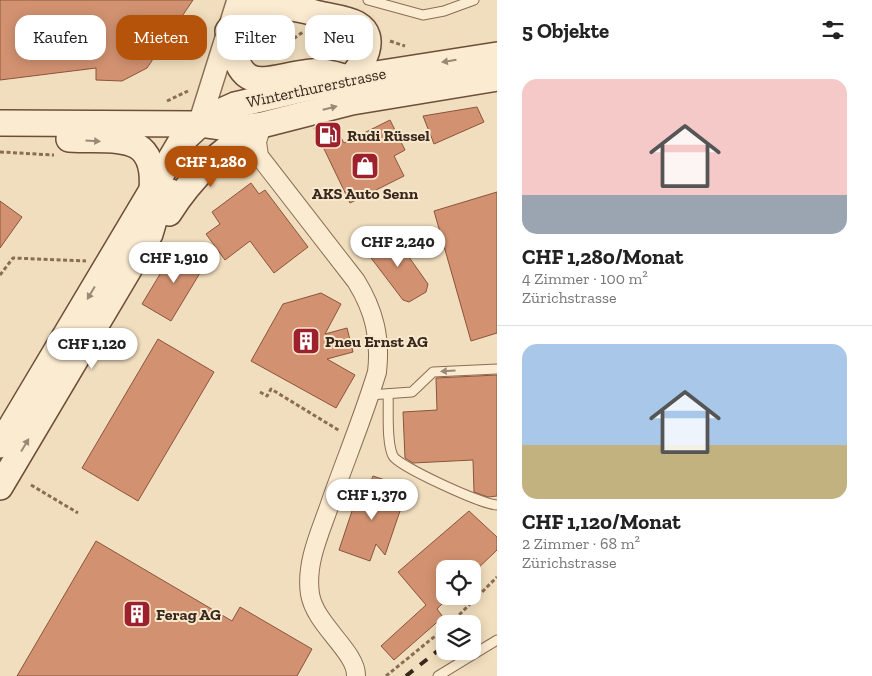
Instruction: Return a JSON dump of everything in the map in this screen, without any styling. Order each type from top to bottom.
[{"type":"main road","points":[[236,60],[243,71],[254,78],[273,80],[313,72],[350,78],[357,71],[366,54],[367,41],[364,31],[352,22],[280,6],[258,8],[244,15]]},
{"type":"main road","name":"Winterthurerstrasse","points":[[199,124],[212,114],[235,105],[350,78],[497,55]]},
{"type":"main road","name":"Winterthurerstrasse","points":[[6,123],[199,124],[229,129],[262,124],[352,102],[497,78]]},
{"type":"main road","points":[[6,123],[53,138],[126,142],[138,145],[147,154],[151,163],[152,191]]},
{"type":"main road","points":[[0,445],[180,143],[199,124]]},
{"type":"main road","points":[[0,487],[150,234],[155,217],[196,149],[199,140],[199,124]]},
{"type":"main road","points":[[150,234],[163,222],[183,191],[210,161],[262,124]]},
{"type":"street","points":[[233,15],[238,0]]},
{"type":"street","points":[[199,124],[219,60]]},
{"type":"street","points":[[262,124],[257,142],[260,156],[356,281],[368,301],[375,322],[378,351],[377,372],[313,555],[309,587],[315,612],[352,661],[356,676]]},
{"type":"lane","points":[[368,0],[423,15],[444,11],[472,0]]},
{"type":"lane","points":[[369,396],[414,391],[433,372],[497,369]]},
{"type":"lane","points":[[388,394],[390,447],[397,461],[480,502],[497,505]]},
{"type":"lane","points":[[438,676],[497,640]]},
{"type":"path","points":[[295,38],[306,28],[310,12]]},
{"type":"path","points":[[384,37],[396,45],[411,46]]},
{"type":"path","points":[[161,103],[182,96],[191,89]]},
{"type":"path","points":[[0,275],[13,258],[86,261]]},
{"type":"path","points":[[260,392],[267,396],[271,389],[354,439]]},
{"type":"path","points":[[31,485],[78,513]]},
{"type":"path","points":[[459,615],[497,577]]},
{"type":"path","points":[[386,676],[436,635]]},
{"type":"building","points":[[0,0],[193,0],[183,15],[116,15],[116,60],[152,60],[147,68],[122,81],[96,80],[96,68],[0,80]]},
{"type":"building","points":[[477,107],[484,122],[434,144],[423,116]]},
{"type":"building","name":"AKS Auto Senn","points":[[390,120],[405,150],[394,156],[404,176],[350,203],[314,128],[332,122],[344,143]]},
{"type":"building","points":[[251,183],[259,194],[265,190],[308,247],[274,273],[250,241],[225,260],[206,234],[220,224],[212,212]]},
{"type":"building","points":[[497,192],[497,333],[471,341],[434,211]]},
{"type":"building","points":[[0,201],[22,217],[0,248]]},
{"type":"building","points":[[384,234],[394,236],[428,284],[426,292],[409,302],[403,300],[368,254],[370,245]]},
{"type":"building","points":[[177,246],[206,263],[171,321],[142,304]]},
{"type":"building","name":"Pneu Ernst AG","points":[[321,293],[341,304],[325,334],[347,328],[353,352],[327,359],[355,375],[336,408],[251,361],[283,304]]},
{"type":"building","points":[[158,339],[214,372],[138,501],[82,468]]},
{"type":"building","points":[[497,375],[497,496],[488,497],[474,492],[473,460],[413,463],[405,458],[403,412],[437,410],[436,378]]},
{"type":"building","points":[[373,476],[400,485],[393,505],[401,508],[385,555],[376,544],[370,561],[339,550],[353,508],[359,510]]},
{"type":"building","points":[[469,511],[497,537],[497,550],[481,565],[481,560],[436,560],[436,605],[441,605],[437,609],[442,615],[436,615],[436,623],[394,660],[381,646],[426,605],[398,572]]},
{"type":"building","name":"Ferag AG","points":[[96,541],[232,621],[240,607],[312,649],[297,676],[17,676]]},
{"type":"railway","points":[[406,676],[436,652]]},
{"type":"place","name":"Rudi Rüssel","points":[[328,135]]},
{"type":"place","name":"AKS Auto Senn","points":[[365,166]]},
{"type":"place","name":"Pneu Ernst AG","points":[[306,341]]},
{"type":"place","name":"Ferag AG","points":[[137,614]]}]
